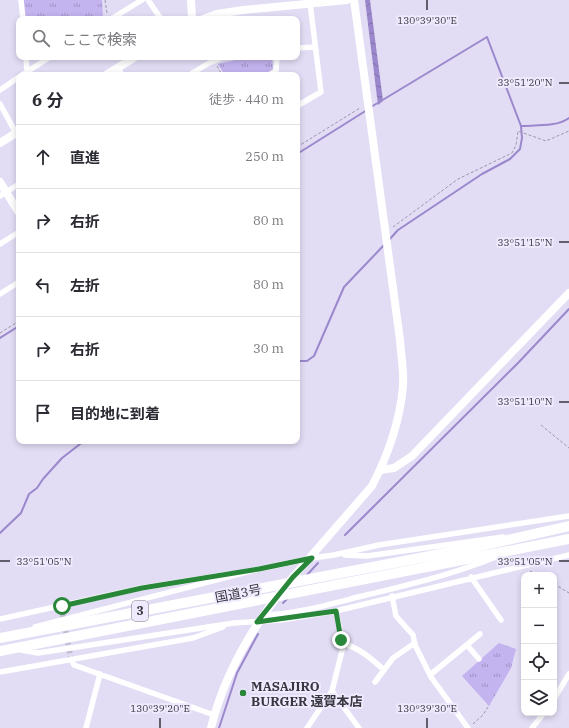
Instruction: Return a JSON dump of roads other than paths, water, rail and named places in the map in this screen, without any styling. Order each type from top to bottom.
[{"type":"highway","name":"国道3号","points":[[0,638],[477,547],[569,526]]},
{"type":"highway","name":"国道3号","points":[[0,651],[569,539]]},
{"type":"street","points":[[21,0],[23,16]]},
{"type":"street","points":[[116,16],[142,0]]},
{"type":"street","points":[[148,0],[159,16]]},
{"type":"street","points":[[191,0],[192,16]]},
{"type":"street","points":[[212,16],[243,10],[347,0]]},
{"type":"street","points":[[211,728],[214,715],[241,649],[257,622],[293,577],[312,558],[372,486],[380,470],[396,427],[403,386],[400,340],[354,0]]},
{"type":"street","points":[[300,104],[321,92],[310,4]]},
{"type":"street","points":[[300,48],[315,47]]},
{"type":"street","points":[[25,72],[26,60]]},
{"type":"street","points":[[27,72],[45,60]]},
{"type":"street","points":[[110,72],[130,60]]},
{"type":"street","points":[[195,72],[218,60]]},
{"type":"street","points":[[274,72],[276,71],[277,60]]},
{"type":"street","points":[[118,67],[120,72]]},
{"type":"street","points":[[0,90],[16,79]]},
{"type":"street","points":[[0,104],[16,129]]},
{"type":"street","points":[[0,142],[16,133]]},
{"type":"street","points":[[0,182],[3,194],[16,209]]},
{"type":"street","points":[[3,194],[16,186]]},
{"type":"street","points":[[0,244],[16,234]]},
{"type":"street","points":[[0,294],[16,284]]},
{"type":"street","points":[[380,470],[394,468],[412,456],[569,293]]},
{"type":"street","points":[[0,619],[142,588],[259,569],[379,545],[569,516]]},
{"type":"street","points":[[334,555],[367,556],[538,532]]},
{"type":"street","points":[[263,615],[283,614],[316,608],[461,571],[514,550]]},
{"type":"street","points":[[14,648],[38,653],[234,623],[257,622],[336,611],[392,596],[569,555]]},
{"type":"street","points":[[0,638],[51,622],[146,600],[259,569]]},
{"type":"street","points":[[471,578],[501,620]]},
{"type":"street","points":[[392,596],[396,616],[413,634],[415,643],[430,675],[468,728]]},
{"type":"street","points":[[307,728],[332,691],[343,647],[336,611]]},
{"type":"street","points":[[0,672],[193,638],[234,623]]},
{"type":"street","points":[[430,675],[480,634]]},
{"type":"street","points":[[342,643],[354,646],[369,656],[384,670]]},
{"type":"street","points":[[375,682],[393,658],[415,643]]},
{"type":"street","points":[[467,645],[479,660]]},
{"type":"street","points":[[71,659],[74,665],[214,715]]},
{"type":"street","points":[[86,728],[100,674]]},
{"type":"street","points":[[557,694],[569,674]]},
{"type":"street","points":[[332,691],[359,728]]},
{"type":"street","points":[[532,728],[542,716]]},
{"type":"water","points":[[365,0],[370,0],[383,101],[378,105]]},
{"type":"waterway","points":[[371,107],[487,37],[521,126],[522,138],[520,149],[510,159],[482,174],[398,230],[389,240]]},
{"type":"waterway","points":[[300,152],[367,110]]},
{"type":"waterway","points":[[521,126],[559,123],[569,118]]},
{"type":"waterway","points":[[300,361],[307,361],[314,356],[344,287],[385,244]]},
{"type":"waterway","points":[[345,535],[518,363],[569,309]]},
{"type":"waterway","points":[[0,338],[16,328]]},
{"type":"waterway","points":[[0,533],[21,513],[29,494],[37,488],[62,458],[80,444]]},
{"type":"waterway","points":[[306,576],[318,563]]},
{"type":"waterway","points":[[283,603],[288,598]]},
{"type":"waterway","points":[[219,728],[237,673],[258,634]]},
{"type":"tunnel","points":[[61,606],[71,659]]},
{"type":"place","name":"MASAJIRO BURGER 遠賀本店","points":[[243,693]]}]
